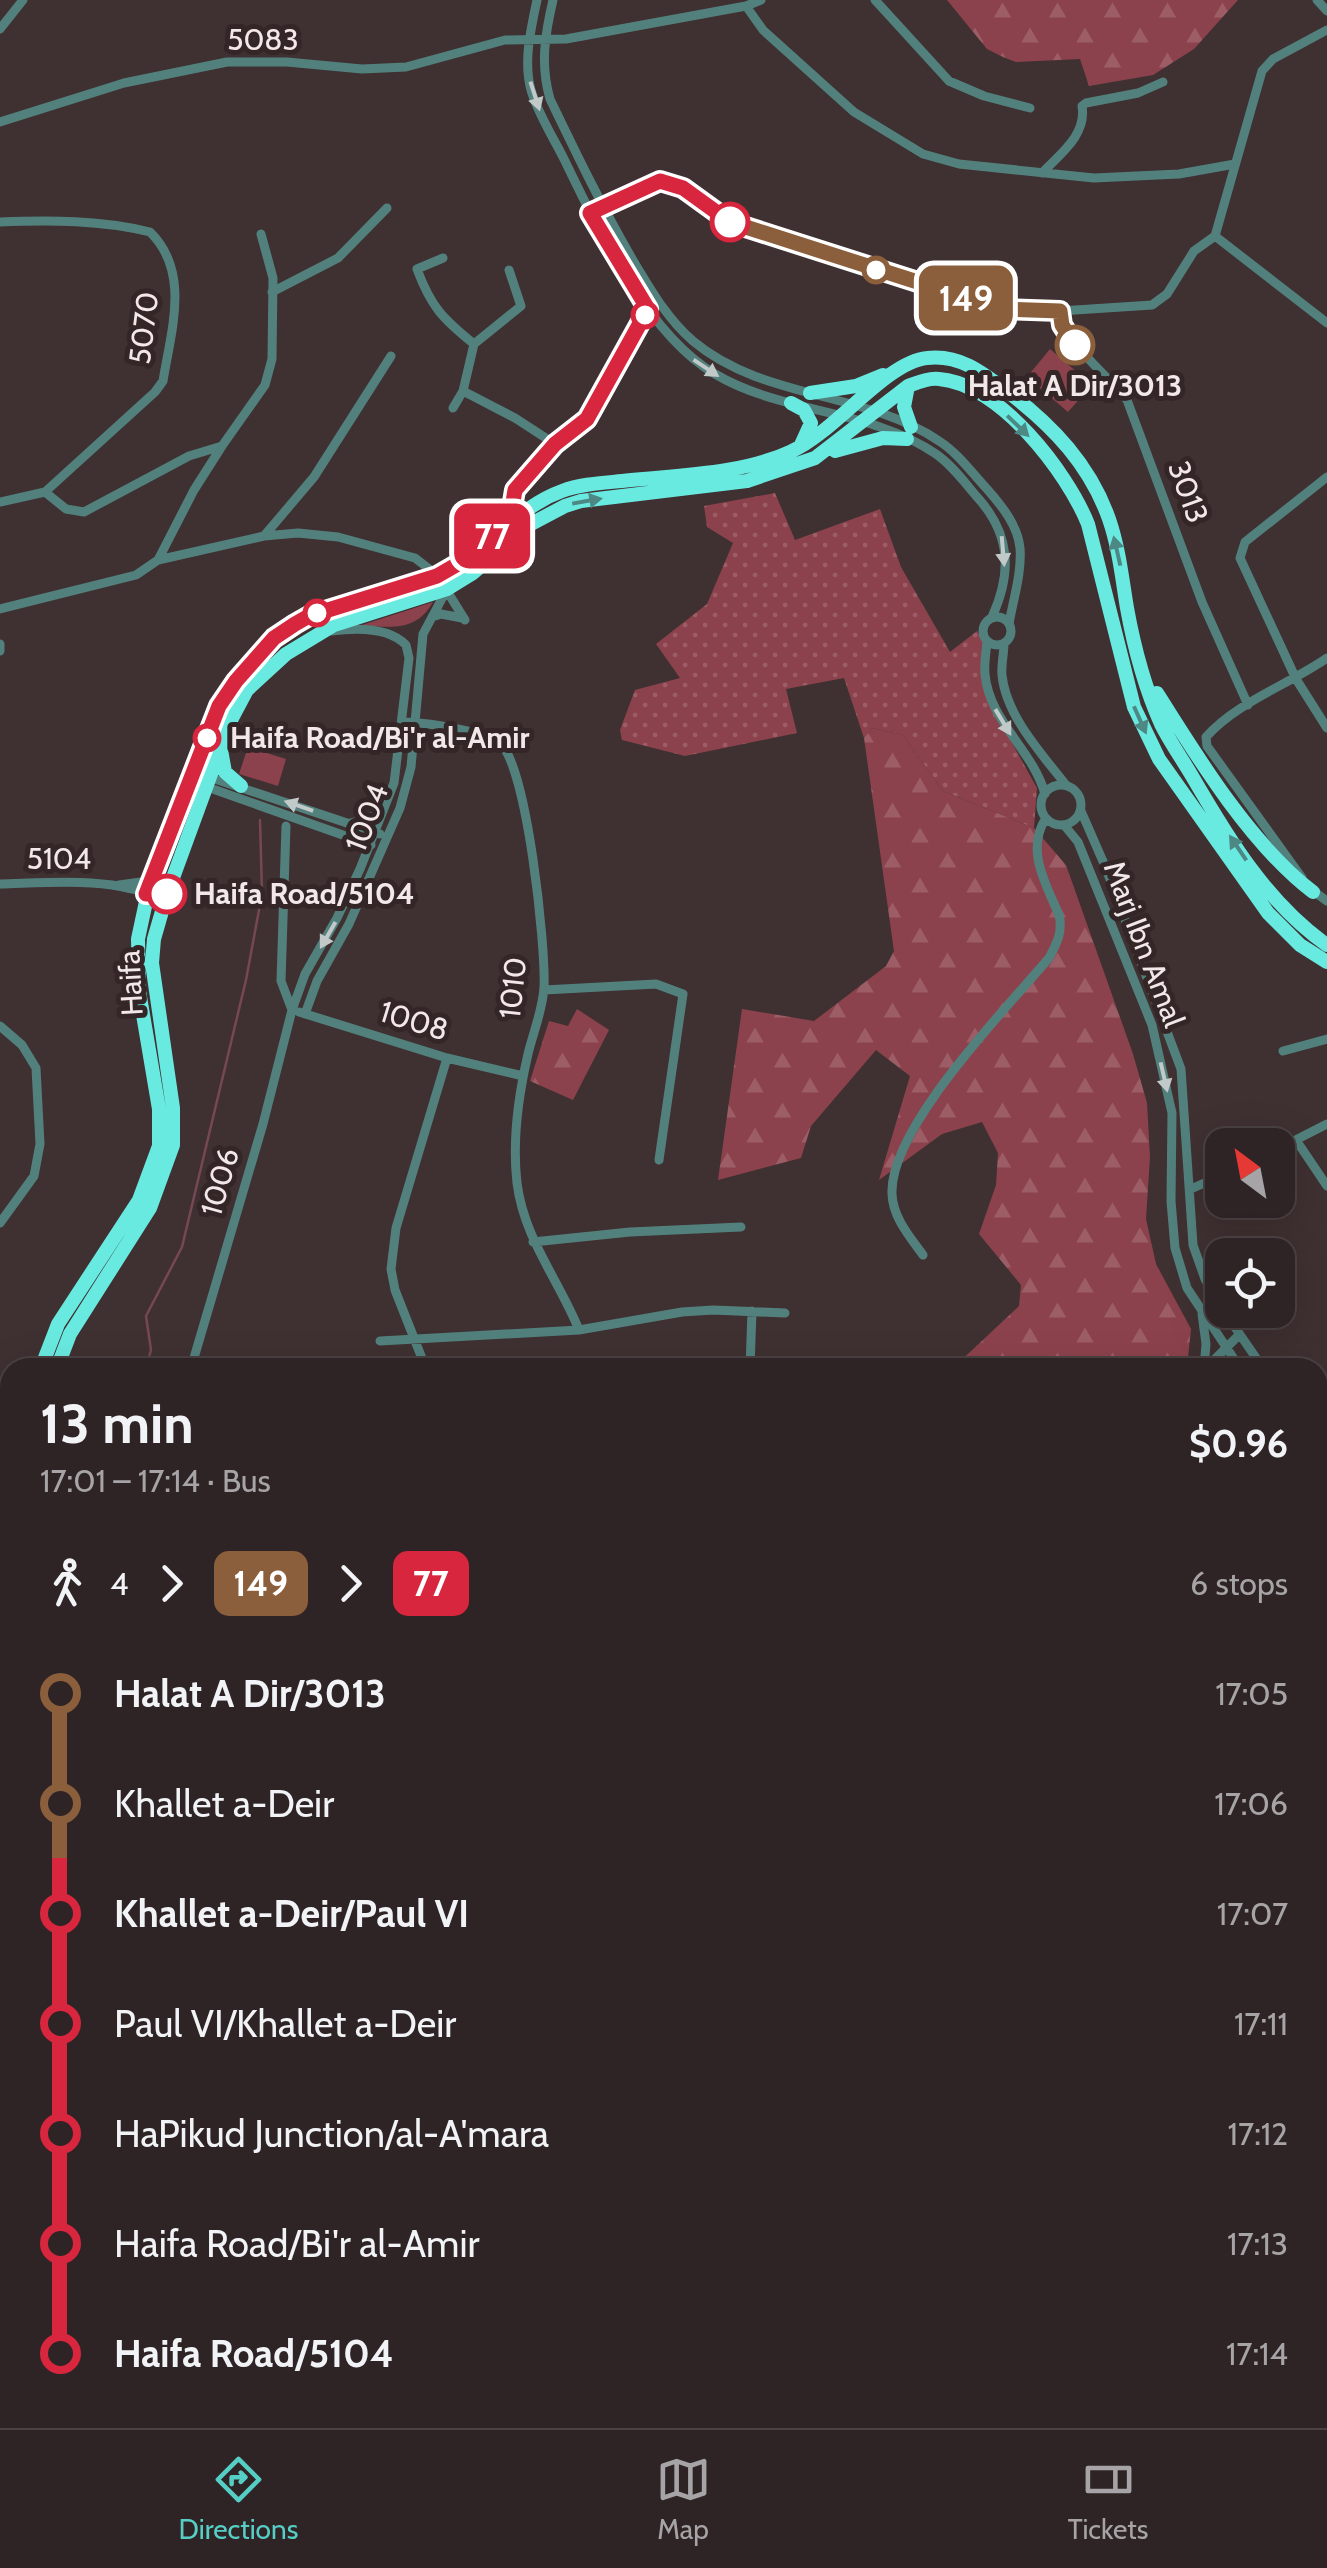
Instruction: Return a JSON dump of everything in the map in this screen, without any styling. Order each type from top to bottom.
[{"type":"highway","points":[[810,394],[856,386],[925,358],[950,358],[970,365],[1062,438],[1084,469],[1109,518],[1142,669],[1162,724],[1252,870],[1288,914],[1327,948]]},
{"type":"highway","points":[[513,528],[537,501],[578,486],[719,470],[790,452],[842,418],[898,370]]},
{"type":"highway","points":[[801,464],[834,446],[908,386],[935,379],[971,390],[994,404],[1052,460],[1077,496],[1088,524],[1122,666],[1148,738],[1175,785],[1280,928],[1327,962]]},
{"type":"highway","points":[[513,528],[581,500],[747,481],[909,433],[904,407],[908,386]]},
{"type":"highway","points":[[790,452],[807,437],[811,423],[804,410],[791,403]]},
{"type":"highway","name":"Haifa","points":[[46,1358],[58,1324],[139,1200],[159,1146],[159,1109],[137,963],[138,939],[148,889],[219,706],[274,638],[309,616],[437,576],[513,528]]},
{"type":"highway","name":"Haifa","points":[[61,1358],[70,1334],[150,1208],[173,1145],[173,1108],[152,963],[154,940],[221,748],[247,690],[305,641],[334,625],[447,588],[473,573],[513,528]]},
{"type":"highway","points":[[1142,669],[1204,769],[1267,849],[1313,892]]},
{"type":"highway","points":[[221,748],[225,772],[241,786]]},
{"type":"highway","points":[[1300,944],[1327,948]]},
{"type":"street","points":[[0,29],[23,0]]},
{"type":"street","name":"Marj Ibn Amal","points":[[537,0],[529,38],[531,88],[590,213],[648,309],[678,347],[710,372],[748,391],[942,442],[1000,504],[1016,531],[1020,550],[1011,633],[1004,643],[1002,674],[1007,697],[1021,724],[1066,785],[1080,796],[1080,811],[1182,1069],[1193,1244],[1205,1279]]},
{"type":"street","name":"Marj Ibn Amal","points":[[552,0],[544,39],[545,82],[550,99],[602,207],[652,292],[692,340],[733,366],[875,412],[909,433],[946,462],[986,507],[1005,542],[1005,574],[992,617],[983,628],[987,642],[984,672],[992,702],[1040,777],[1046,818],[1040,828],[1036,853],[1061,926],[1049,958],[921,1113],[896,1168],[892,1195],[901,1224],[923,1255]]},
{"type":"street","name":"5083","points":[[0,122],[124,82],[227,62],[362,69],[406,67],[506,40],[566,39],[761,0]]},
{"type":"street","points":[[875,0],[949,80],[984,96],[1030,108]]},
{"type":"street","points":[[1317,0],[1327,11]]},
{"type":"street","points":[[746,6],[763,30],[854,112],[902,144],[959,164],[1094,178],[1179,174],[1235,164]]},
{"type":"street","points":[[590,213],[660,181],[672,182],[736,225],[1002,309],[1060,311],[1152,305],[1167,294],[1194,251],[1215,236],[1262,71],[1273,60],[1327,30]]},
{"type":"street","points":[[1042,172],[1082,126],[1082,106],[1086,102],[1138,93],[1163,82]]},
{"type":"street","points":[[272,292],[338,258],[387,208]]},
{"type":"street","name":"5070","points":[[0,222],[45,220],[150,232],[171,262],[175,278],[176,302],[163,381],[156,392],[46,492]]},
{"type":"street","points":[[158,560],[194,490],[266,384],[272,359],[273,278],[261,234]]},
{"type":"street","points":[[1215,236],[1327,323]]},
{"type":"street","points":[[443,258],[417,269],[426,296],[438,314],[474,344]]},
{"type":"street","points":[[454,408],[463,391],[474,344],[521,306],[509,270]]},
{"type":"street","points":[[513,528],[515,490],[555,444],[587,419],[648,309]]},
{"type":"street","name":"3013","points":[[1060,311],[1062,325],[1072,341],[1127,400],[1202,602],[1248,705]]},
{"type":"street","points":[[264,536],[314,477],[392,356]]},
{"type":"street","points":[[463,391],[555,444]]},
{"type":"street","points":[[0,502],[46,492],[66,510],[84,512],[189,456],[222,446]]},
{"type":"street","points":[[1327,477],[1245,542],[1240,558],[1296,679],[1327,728]]},
{"type":"street","points":[[0,609],[136,575],[158,560],[264,536],[298,533],[338,537],[415,558],[447,588],[464,620],[451,615],[432,617]]},
{"type":"street","points":[[415,558],[421,570],[420,582]]},
{"type":"street","name":"1004","points":[[305,1014],[316,981],[349,924],[383,849],[406,787],[420,648],[447,588]]},
{"type":"street","points":[[992,617],[1010,624]]},
{"type":"street","name":"1004","points":[[292,1010],[387,804],[398,764],[409,658],[406,645],[386,633],[336,630],[305,641]]},
{"type":"street","points":[[987,642],[1004,643]]},
{"type":"street","points":[[1327,658],[1248,705],[1206,737],[1206,746],[1313,892],[1327,901]]},
{"type":"street","name":"1010","points":[[402,722],[494,739],[504,748],[520,785],[541,924],[544,990],[516,1124],[517,1182],[533,1242],[579,1330]]},
{"type":"street","points":[[193,775],[383,849]]},
{"type":"street","points":[[209,782],[241,786],[388,836]]},
{"type":"street","points":[[1045,794],[1052,787],[1066,785]]},
{"type":"street","points":[[348,823],[369,818],[387,804]]},
{"type":"street","points":[[1046,818],[1064,825],[1076,820],[1080,811]]},
{"type":"street","name":"Marj Ibn Amal","points":[[1064,825],[1078,842],[1152,1025],[1172,1112],[1175,1248],[1187,1288],[1233,1358]]},
{"type":"street","points":[[286,826],[281,981],[292,1010]]},
{"type":"street","points":[[347,836],[363,860]]},
{"type":"street","name":"5104","points":[[0,884],[117,885],[167,894]]},
{"type":"street","points":[[544,990],[656,984],[683,994],[659,1160]]},
{"type":"street","name":"1008","points":[[292,1010],[447,1058],[523,1076]]},
{"type":"street","name":"1006","points":[[194,1358],[263,1124],[292,1010]]},
{"type":"street","points":[[0,1026],[22,1045],[36,1068],[40,1144],[34,1176],[0,1223]]},
{"type":"street","points":[[1283,1052],[1327,1038]]},
{"type":"street","points":[[422,1358],[391,1268],[396,1228],[447,1058]]},
{"type":"street","points":[[1327,1124],[1296,1140],[1327,1186]]},
{"type":"street","points":[[1191,1190],[1205,1183]]},
{"type":"street","points":[[533,1242],[741,1227]]},
{"type":"street","points":[[380,1341],[579,1330],[682,1312],[786,1313]]},
{"type":"street","points":[[750,1358],[752,1312]]},
{"type":"street","points":[[1201,1312],[1205,1358]]},
{"type":"street","name":"Marj Ibn Amal","points":[[1235,1328],[1256,1358]]},
{"type":"street","points":[[1214,1358],[1239,1335]]},
{"type":"green space","points":[[947,0],[1238,0],[1194,49],[1153,75],[1089,86],[1080,59],[1016,62],[987,49]]},
{"type":"green space","points":[[1050,349],[1092,385],[1068,412],[1027,377]]},
{"type":"green space","points":[[775,493],[795,540],[880,509],[901,567],[950,652],[977,631],[985,644],[986,696],[1037,788],[1034,828],[943,791],[903,735],[872,728],[864,738],[844,678],[786,689],[797,733],[685,756],[622,740],[620,730],[635,690],[680,678],[656,644],[707,604],[733,543],[707,527],[704,506]]},
{"type":"green space","points":[[433,602],[419,618],[403,626],[362,625]]},
{"type":"green space","points":[[872,728],[903,735],[943,791],[1034,828],[1066,865],[1147,1103],[1150,1157],[1146,1219],[1156,1264],[1191,1329],[1188,1358],[964,1358],[1019,1306],[1021,1285],[979,1234],[996,1185],[998,1153],[982,1122],[942,1134],[879,1180],[910,1076],[876,1050],[811,1126],[801,1158],[718,1180],[742,1009],[814,1021],[886,966],[894,951],[864,738]]},
{"type":"green space","points":[[248,747],[286,759],[278,786],[239,774]]},
{"type":"green space","points":[[577,1009],[609,1030],[573,1100],[530,1081],[549,1021],[568,1026]]},
{"type":"waterway","points":[[149,1358],[146,1316],[182,1247],[246,980],[262,894],[260,820]]},
{"type":"bus line","name":"77","points":[[167,894],[146,894],[219,706],[274,638],[309,616],[426,580],[463,561],[510,520],[515,490],[555,444],[587,419],[648,309],[590,213],[660,181],[683,188],[730,222]]},
{"type":"bus line","name":"149","points":[[730,222],[1002,309],[1060,311],[1062,325],[1075,345]]},
{"type":"place","name":"Halat A Dir/3013","points":[[1075,345]]},
{"type":"place","name":"Haifa Road/Bi'r al-Amir","points":[[207,738]]},
{"type":"place","name":"Haifa Road/5104","points":[[167,894]]}]
